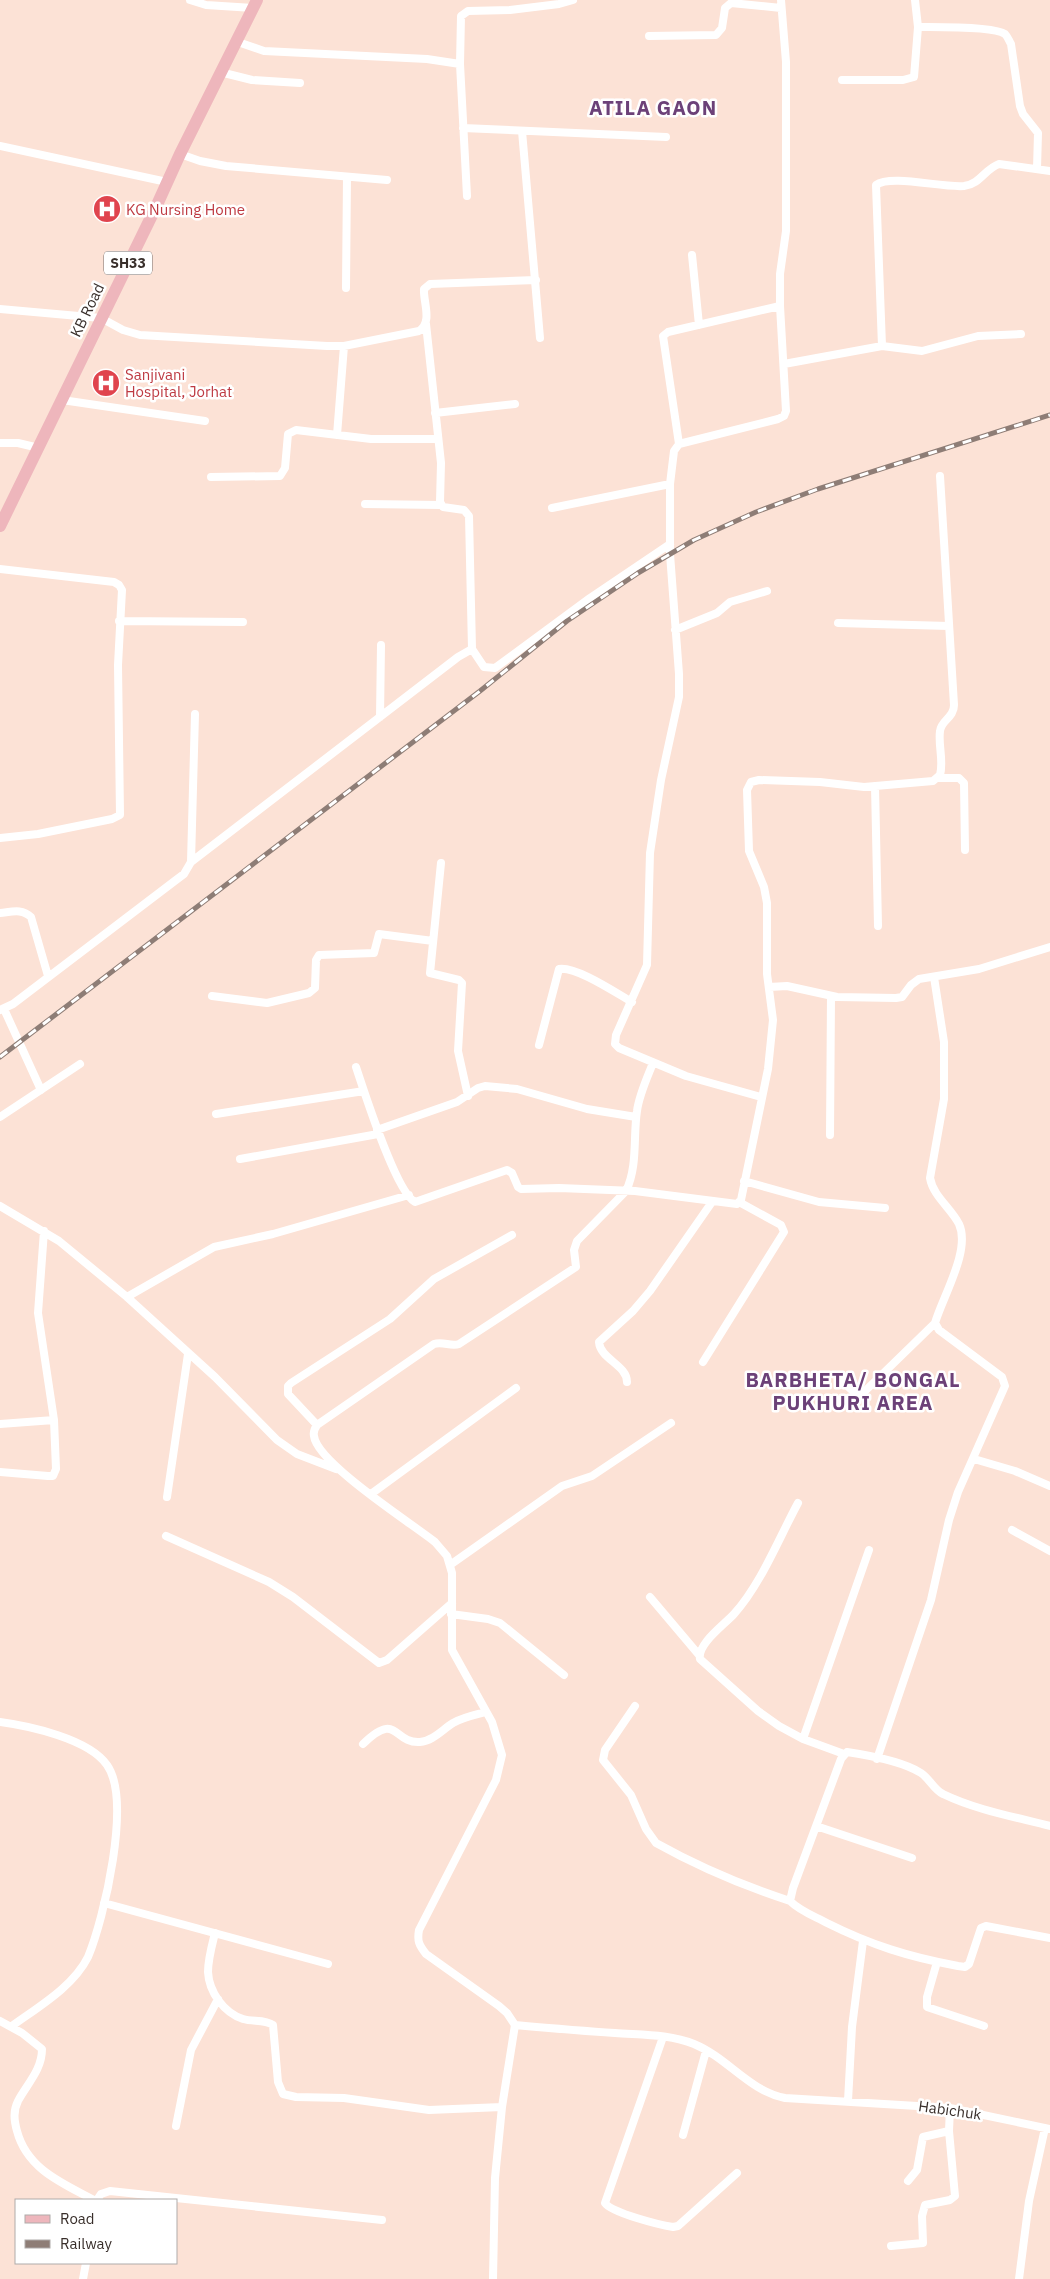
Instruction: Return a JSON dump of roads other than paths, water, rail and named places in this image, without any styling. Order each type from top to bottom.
[{"type":"main road","name":"KB Road","points":[[0,526],[220,72],[255,4]]},
{"type":"street","points":[[190,0],[206,5],[255,4]]},
{"type":"street","points":[[467,196],[460,64],[460,20],[464,12],[510,10],[559,4],[573,0]]},
{"type":"street","points":[[842,80],[910,79],[915,72],[918,27],[916,0]]},
{"type":"street","points":[[649,36],[716,35],[722,28],[725,8],[731,3],[781,4],[786,62],[786,231],[780,274],[780,306],[787,406],[784,416],[679,444],[674,451],[670,484],[670,544],[679,697],[661,780],[650,853],[647,965],[616,1035],[615,1044],[619,1048],[653,1063],[703,1081],[762,1097]]},
{"type":"street","points":[[918,27],[991,30],[1004,34],[1008,38],[1020,106],[1023,114],[1038,133],[1037,169]]},
{"type":"street","points":[[236,41],[264,51],[410,58],[460,64]]},
{"type":"street","points":[[220,72],[252,80],[300,83]]},
{"type":"street","points":[[463,128],[666,137]]},
{"type":"street","points":[[522,130],[540,338]]},
{"type":"street","points":[[0,146],[167,182]]},
{"type":"street","points":[[180,154],[200,161],[226,166],[387,180]]},
{"type":"street","points":[[882,346],[876,185],[881,182],[895,181],[963,186],[979,180],[999,164],[1050,171]]},
{"type":"street","points":[[346,288],[347,177]]},
{"type":"street","points":[[692,255],[699,325]]},
{"type":"street","points":[[441,505],[441,463],[426,324],[424,293],[426,286],[430,284],[536,280]]},
{"type":"street","points":[[679,444],[663,336],[668,332],[780,306]]},
{"type":"street","points":[[0,309],[101,318],[123,330],[140,335],[305,346],[344,346],[419,331],[426,324]]},
{"type":"street","points":[[784,364],[882,346],[922,351],[978,336],[1021,334]]},
{"type":"street","points":[[337,435],[344,346]]},
{"type":"street","points":[[62,400],[205,421]]},
{"type":"street","points":[[435,413],[515,404]]},
{"type":"street","points":[[211,476],[280,476],[284,468],[288,434],[291,431],[388,440],[437,439]]},
{"type":"street","points":[[0,443],[18,443],[39,448]]},
{"type":"street","points":[[938,778],[942,771],[940,729],[954,710],[940,476]]},
{"type":"street","points":[[552,508],[670,484]]},
{"type":"street","points":[[365,504],[441,505],[446,508],[464,510],[468,516],[472,649],[484,667],[495,668],[590,598],[670,544]]},
{"type":"street","points":[[0,569],[114,582],[122,590],[119,621],[120,815],[112,819],[38,834],[0,838]]},
{"type":"street","points":[[675,630],[717,613],[730,602],[767,591]]},
{"type":"street","points":[[119,621],[243,622]]},
{"type":"street","points":[[838,623],[949,626]]},
{"type":"street","points":[[380,717],[381,646]]},
{"type":"street","points":[[41,1090],[2,1010],[184,874],[191,862],[458,657],[472,649]]},
{"type":"street","points":[[191,862],[195,714]]},
{"type":"street","points":[[739,1202],[762,1097],[771,1044],[772,1005],[767,974],[767,903],[764,886],[749,851],[748,785],[759,780],[875,786],[938,778],[959,778],[964,783],[965,850]]},
{"type":"street","points":[[875,786],[878,926]]},
{"type":"street","points":[[441,862],[430,973],[459,980],[463,986],[458,1051],[468,1096]]},
{"type":"street","points":[[0,913],[24,911],[30,917],[48,976]]},
{"type":"street","points":[[212,996],[267,1003],[309,993],[315,988],[316,960],[319,955],[374,953],[379,934],[433,941]]},
{"type":"street","points":[[769,988],[787,986],[831,996],[896,998],[902,997],[915,981],[979,969],[1050,948]]},
{"type":"street","points":[[540,1045],[559,969],[566,969],[584,976],[632,1002]]},
{"type":"street","points":[[837,1376],[856,1394],[862,1394],[935,1323],[958,1261],[962,1240],[959,1224],[932,1186],[930,1178],[944,1099],[944,1042],[934,977]]},
{"type":"street","points":[[830,1135],[831,996]]},
{"type":"street","points":[[336,1469],[316,1442],[314,1435],[317,1425],[434,1344],[442,1342],[455,1346],[459,1344],[576,1267],[574,1250],[577,1241],[626,1191],[634,1159],[636,1117],[640,1099],[653,1063]]},
{"type":"street","points":[[0,1117],[80,1064]]},
{"type":"street","points":[[356,1067],[378,1132],[412,1200],[420,1202],[507,1170],[512,1173],[518,1187],[521,1189],[559,1188],[626,1191],[731,1204],[739,1202],[782,1226],[784,1232],[703,1362]]},
{"type":"street","points":[[240,1159],[378,1132],[468,1096],[478,1088],[493,1086],[516,1089],[593,1110],[636,1117]]},
{"type":"street","points":[[216,1114],[364,1091]]},
{"type":"street","points":[[744,1181],[819,1202],[885,1208]]},
{"type":"street","points":[[127,1297],[214,1247],[273,1234],[409,1195]]},
{"type":"street","points":[[627,1382],[625,1373],[601,1349],[599,1342],[633,1311],[650,1291],[712,1202]]},
{"type":"street","points":[[0,1206],[44,1231],[127,1297],[215,1378],[281,1444],[303,1456],[336,1469],[435,1542],[446,1556],[452,1573],[452,1650],[485,1709],[501,1746],[502,1755],[500,1770],[445,1876],[417,1938],[419,1945],[426,1954],[499,2006],[507,2013],[515,2025],[502,2107],[495,2178],[493,2279]]},
{"type":"street","points":[[0,1472],[53,1476],[56,1469],[54,1420],[38,1313],[44,1231]]},
{"type":"street","points":[[317,1425],[288,1394],[288,1386],[291,1383],[390,1319],[434,1279],[512,1235]]},
{"type":"street","points":[[877,1758],[932,1600],[949,1520],[958,1492],[1004,1392],[1002,1377],[939,1330],[935,1323]]},
{"type":"street","points":[[167,1497],[188,1354]]},
{"type":"street","points":[[371,1494],[516,1388]]},
{"type":"street","points":[[0,1424],[54,1420]]},
{"type":"street","points":[[450,1565],[562,1486],[592,1476],[671,1423]]},
{"type":"street","points":[[974,1459],[1015,1471],[1050,1486]]},
{"type":"street","points":[[699,1655],[702,1646],[735,1613],[754,1586],[798,1503]]},
{"type":"street","points":[[1012,1530],[1050,1551]]},
{"type":"street","points":[[166,1536],[270,1582],[293,1597],[379,1663],[387,1660],[452,1603]]},
{"type":"street","points":[[803,1739],[869,1550]]},
{"type":"street","points":[[650,1598],[699,1655],[702,1663],[758,1711],[789,1733],[844,1754],[854,1753],[877,1758],[918,1771],[926,1776],[938,1792],[949,1797],[1050,1826]]},
{"type":"street","points":[[451,1614],[488,1619],[500,1623],[564,1675]]},
{"type":"street","points":[[635,1706],[605,1750],[603,1760],[630,1795],[656,1843],[713,1872],[790,1901],[800,1909],[863,1941],[937,1962],[965,1967],[968,1964],[981,1928],[986,1926],[1050,1938]]},
{"type":"street","points":[[363,1744],[375,1732],[384,1729],[393,1730],[414,1741],[425,1741],[454,1722],[485,1709]]},
{"type":"street","points":[[0,1722],[26,1726],[65,1738],[86,1748],[107,1765],[114,1778],[117,1803],[114,1858],[92,1947],[84,1965],[49,1999],[12,2026]]},
{"type":"street","points":[[790,1901],[792,1888],[844,1754]]},
{"type":"street","points":[[816,1826],[912,1858]]},
{"type":"street","points":[[104,1903],[328,1964]]},
{"type":"street","points":[[215,1933],[208,1970],[209,1978],[218,1999],[228,2012],[273,2025],[278,2082],[283,2094],[288,2096],[344,2098],[430,2110],[502,2107]]},
{"type":"street","points":[[848,2101],[852,2027],[863,1941]]},
{"type":"street","points":[[937,1962],[926,1997],[927,2006],[984,2026]]},
{"type":"street","points":[[176,2126],[191,2050],[218,1999]]},
{"type":"street","points":[[0,2021],[12,2026],[42,2049],[40,2066],[17,2103],[14,2114],[22,2147],[40,2169],[94,2199]]},
{"type":"street","name":"Habichuk","points":[[515,2025],[663,2037],[694,2044],[756,2087],[770,2094],[786,2098],[950,2108],[1048,2129]]},
{"type":"street","points":[[663,2037],[605,2203],[608,2207],[630,2215],[673,2227],[678,2226],[737,2173]]},
{"type":"street","points":[[683,2135],[706,2051]]},
{"type":"street","points":[[891,2246],[923,2243],[922,2216],[925,2205],[950,2200],[955,2196],[949,2131],[950,2108]]},
{"type":"street","points":[[1019,2279],[1029,2201],[1048,2129]]},
{"type":"street","points":[[908,2181],[918,2170],[923,2137],[949,2131]]},
{"type":"street","points":[[97,2199],[101,2194],[110,2191],[382,2220]]},
{"type":"street","points":[[83,2279],[86,2264]]},
{"type":"railway","points":[[0,1057],[480,691],[567,621],[638,573],[694,540],[756,512],[818,489],[1050,415]]},
{"type":"place","name":"KG Nursing Home","points":[[107,209]]},
{"type":"place","name":"Sanjivani Hospital, Jorhat","points":[[106,383]]},
{"type":"district","name":"ATILA GAON","points":[[653,107]]},
{"type":"district","name":"BARBHETA/ BONGAL PUKHURI AREA","points":[[853,1390]]}]
